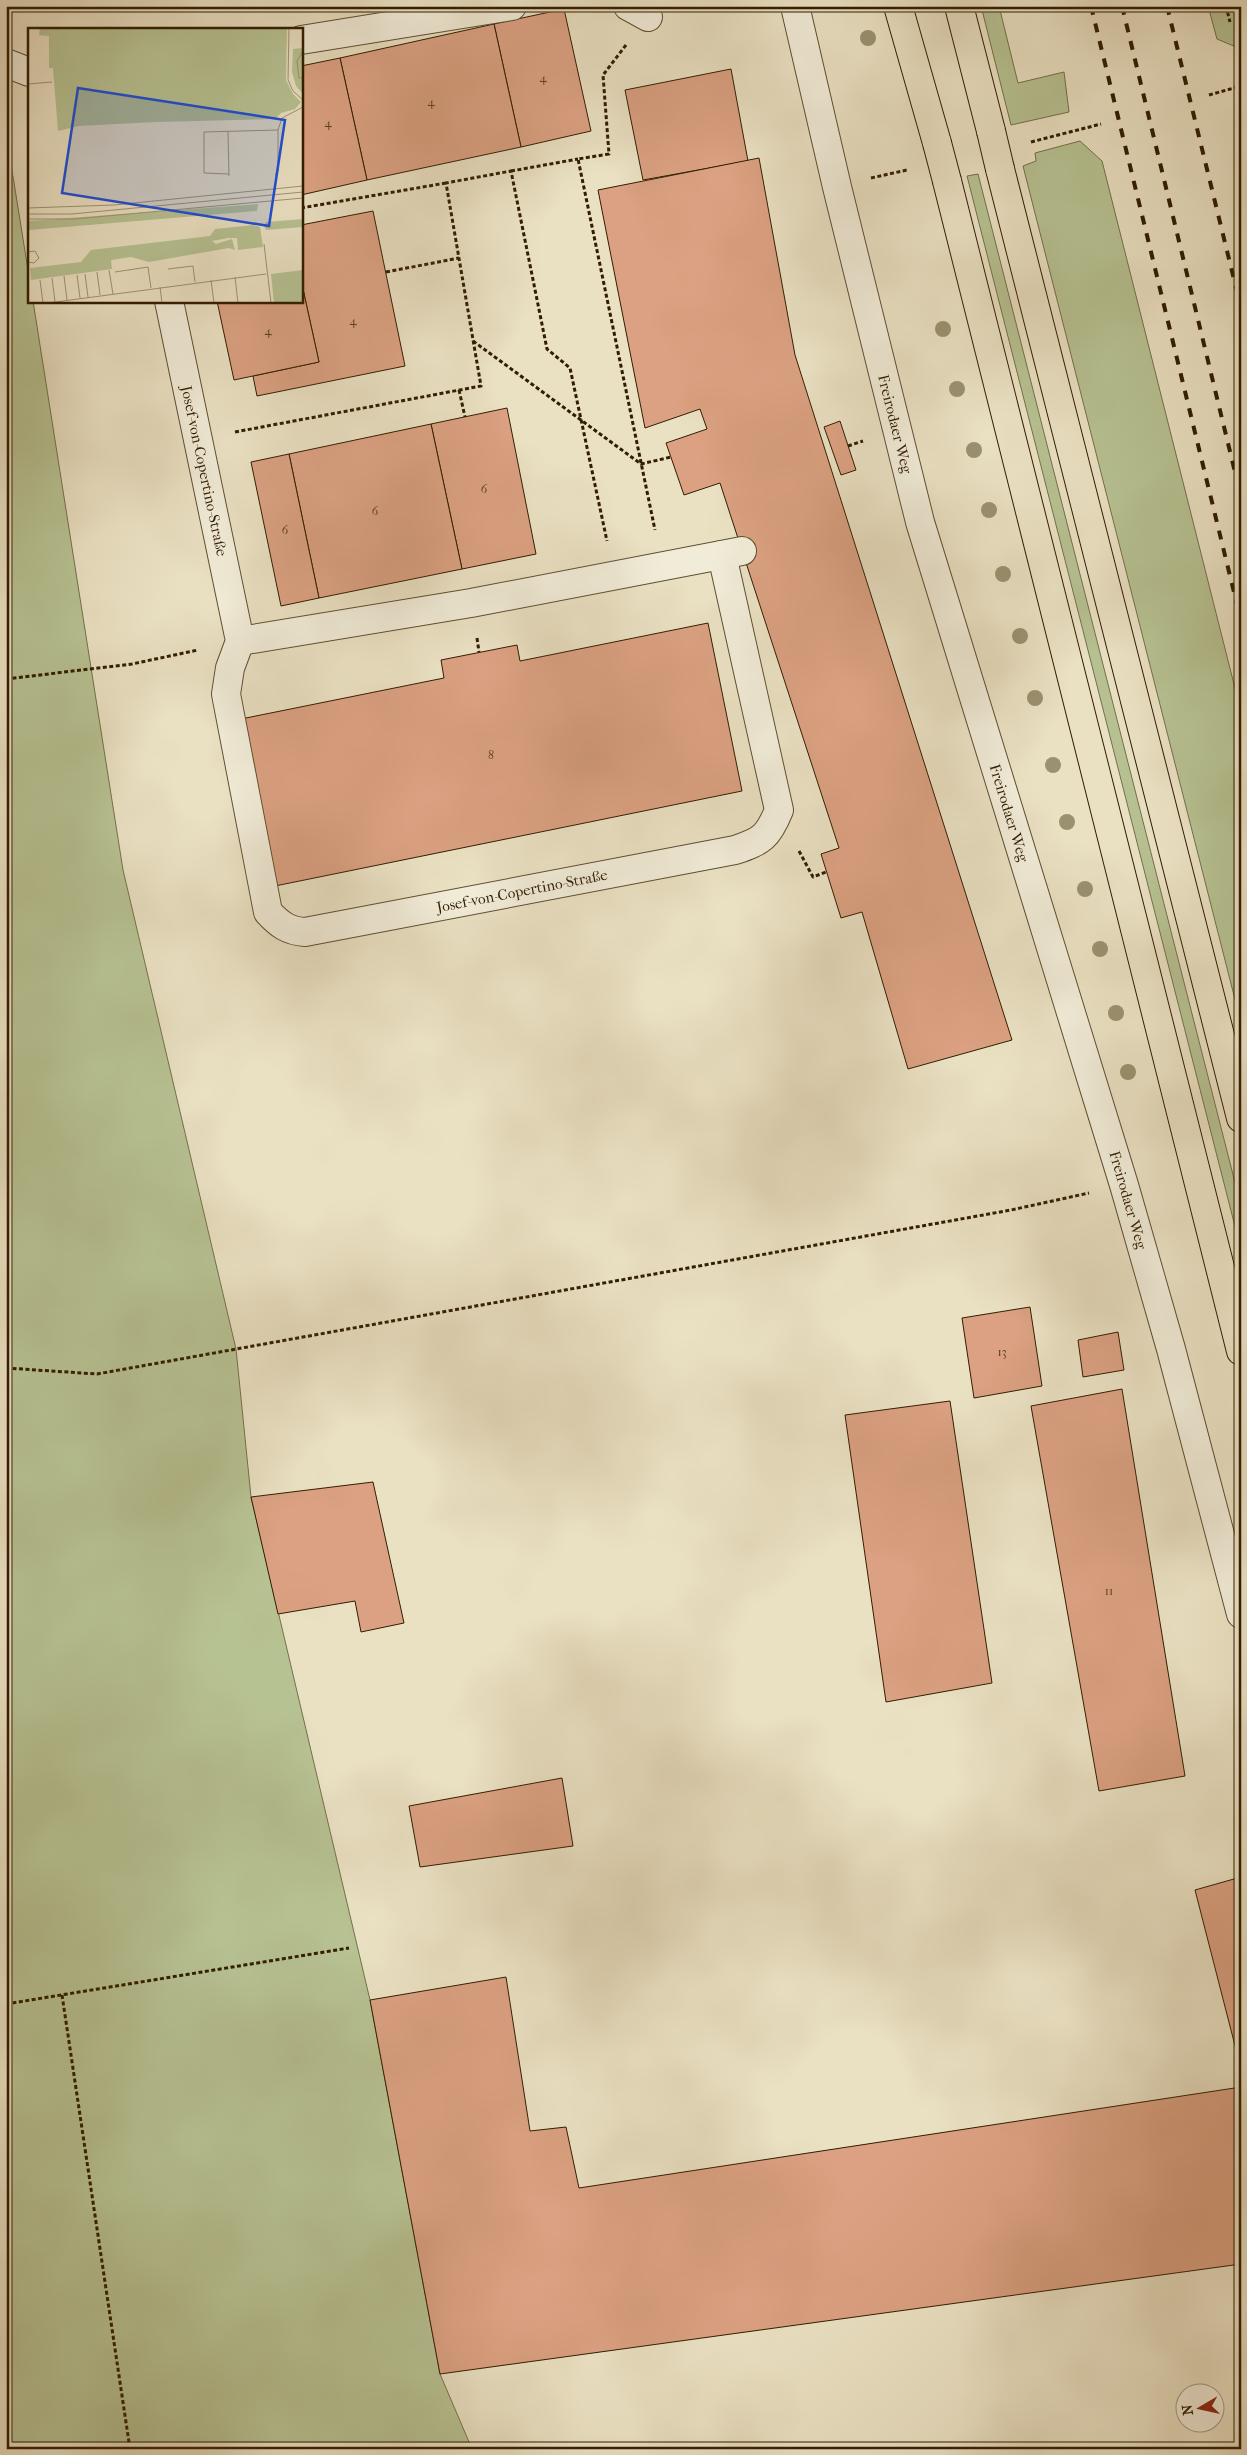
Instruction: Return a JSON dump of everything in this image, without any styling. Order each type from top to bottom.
[{"type":"main road","points":[[898,6],[947,181],[1241,1351]]},
{"type":"main road","points":[[958,6],[1241,1118]]},
{"type":"street","points":[[302,40],[512,6]]},
{"type":"street","name":"Freirodaer Weg","points":[[796,6],[839,196],[920,522],[1124,1185],[1171,1349],[1241,1614]]},
{"type":"street","points":[[6,63],[28,72]]},
{"type":"street","name":"Josef-von-Copertino-Straße","points":[[170,302],[240,641],[230,668],[226,694],[268,912],[279,924],[292,932],[305,932],[735,850],[755,843],[771,830],[779,810],[732,553],[471,603],[240,641]]},
{"type":"path","points":[[1226,6],[1230,22]]},
{"type":"path","points":[[302,208],[609,154],[603,74],[638,11]]},
{"type":"path","points":[[1210,95],[1241,86]]},
{"type":"path","points":[[1026,143],[1101,124]]},
{"type":"path","points":[[578,160],[663,567]]},
{"type":"path","points":[[511,171],[547,349],[570,368],[614,576]]},
{"type":"path","points":[[197,439],[481,386],[446,182]]},
{"type":"path","points":[[386,272],[459,258]]},
{"type":"path","points":[[474,341],[641,464]]},
{"type":"path","points":[[459,390],[465,417]]},
{"type":"path","points":[[641,464],[671,457]]},
{"type":"path","points":[[6,679],[132,664],[240,641]]},
{"type":"path","points":[[6,1368],[97,1374],[1011,1210],[1124,1185]]},
{"type":"path","points":[[6,2004],[349,1948]]},
{"type":"path","points":[[62,1995],[130,2449]]},
{"type":"green space","points":[[981,6],[999,6],[1018,83],[1064,72],[1069,112],[1011,125]]},
{"type":"green space","points":[[1208,6],[1241,6],[1241,49],[1217,39]]},
{"type":"green space","points":[[6,133],[28,270],[28,302],[33,302],[123,870],[236,1349],[251,1497],[370,2000],[440,2374],[472,2449],[6,2449]]},
{"type":"green space","points":[[1080,141],[1102,161],[1241,712],[1241,1023],[1023,166],[1036,161],[1035,153]]},
{"type":"green space","points":[[978,174],[1241,1206],[1241,1250],[967,176]]},
{"type":"building","points":[[564,9],[591,131],[521,147],[494,24]]},
{"type":"building","points":[[494,24],[521,147],[367,180],[340,58]]},
{"type":"building","points":[[340,58],[367,180],[302,195],[302,66]]},
{"type":"building","points":[[731,69],[748,161],[643,180],[625,90]]},
{"type":"building","points":[[759,158],[795,355],[1012,1040],[908,1069],[862,912],[841,918],[821,854],[839,848],[720,483],[684,495],[666,443],[707,429],[700,409],[645,428],[598,190]]},
{"type":"building","points":[[373,211],[405,366],[257,396],[253,376],[319,362],[302,285],[302,225]]},
{"type":"building","points":[[302,285],[319,362],[234,380],[217,302],[302,302]]},
{"type":"building","points":[[507,408],[536,554],[462,569],[431,424]]},
{"type":"building","points":[[840,421],[856,470],[841,475],[824,427]]},
{"type":"building","points":[[431,424],[462,569],[319,598],[289,454]]},
{"type":"building","points":[[289,454],[319,598],[281,606],[251,462]]},
{"type":"building","points":[[708,623],[742,791],[275,886],[241,719],[444,678],[441,660],[517,645],[520,661]]},
{"type":"building","points":[[1030,1307],[1042,1386],[974,1398],[962,1318]]},
{"type":"building","points":[[1118,1332],[1124,1370],[1083,1377],[1078,1340]]},
{"type":"building","points":[[1122,1389],[1185,1776],[1099,1791],[1031,1406]]},
{"type":"building","points":[[950,1401],[992,1683],[886,1702],[845,1415]]},
{"type":"building","points":[[373,1482],[404,1623],[361,1632],[355,1601],[278,1614],[251,1497]]},
{"type":"building","points":[[562,1778],[573,1846],[420,1867],[409,1806]]},
{"type":"building","points":[[1241,1877],[1241,2069],[1195,1890]]},
{"type":"building","points":[[506,1977],[530,2131],[566,2127],[579,2188],[1241,2087],[1241,2264],[440,2374],[370,2000]]},
{"type":"railway","points":[[1091,6],[1241,621]]},
{"type":"railway","points":[[1122,6],[1241,497]]},
{"type":"railway","points":[[1167,6],[1241,308]]}]
